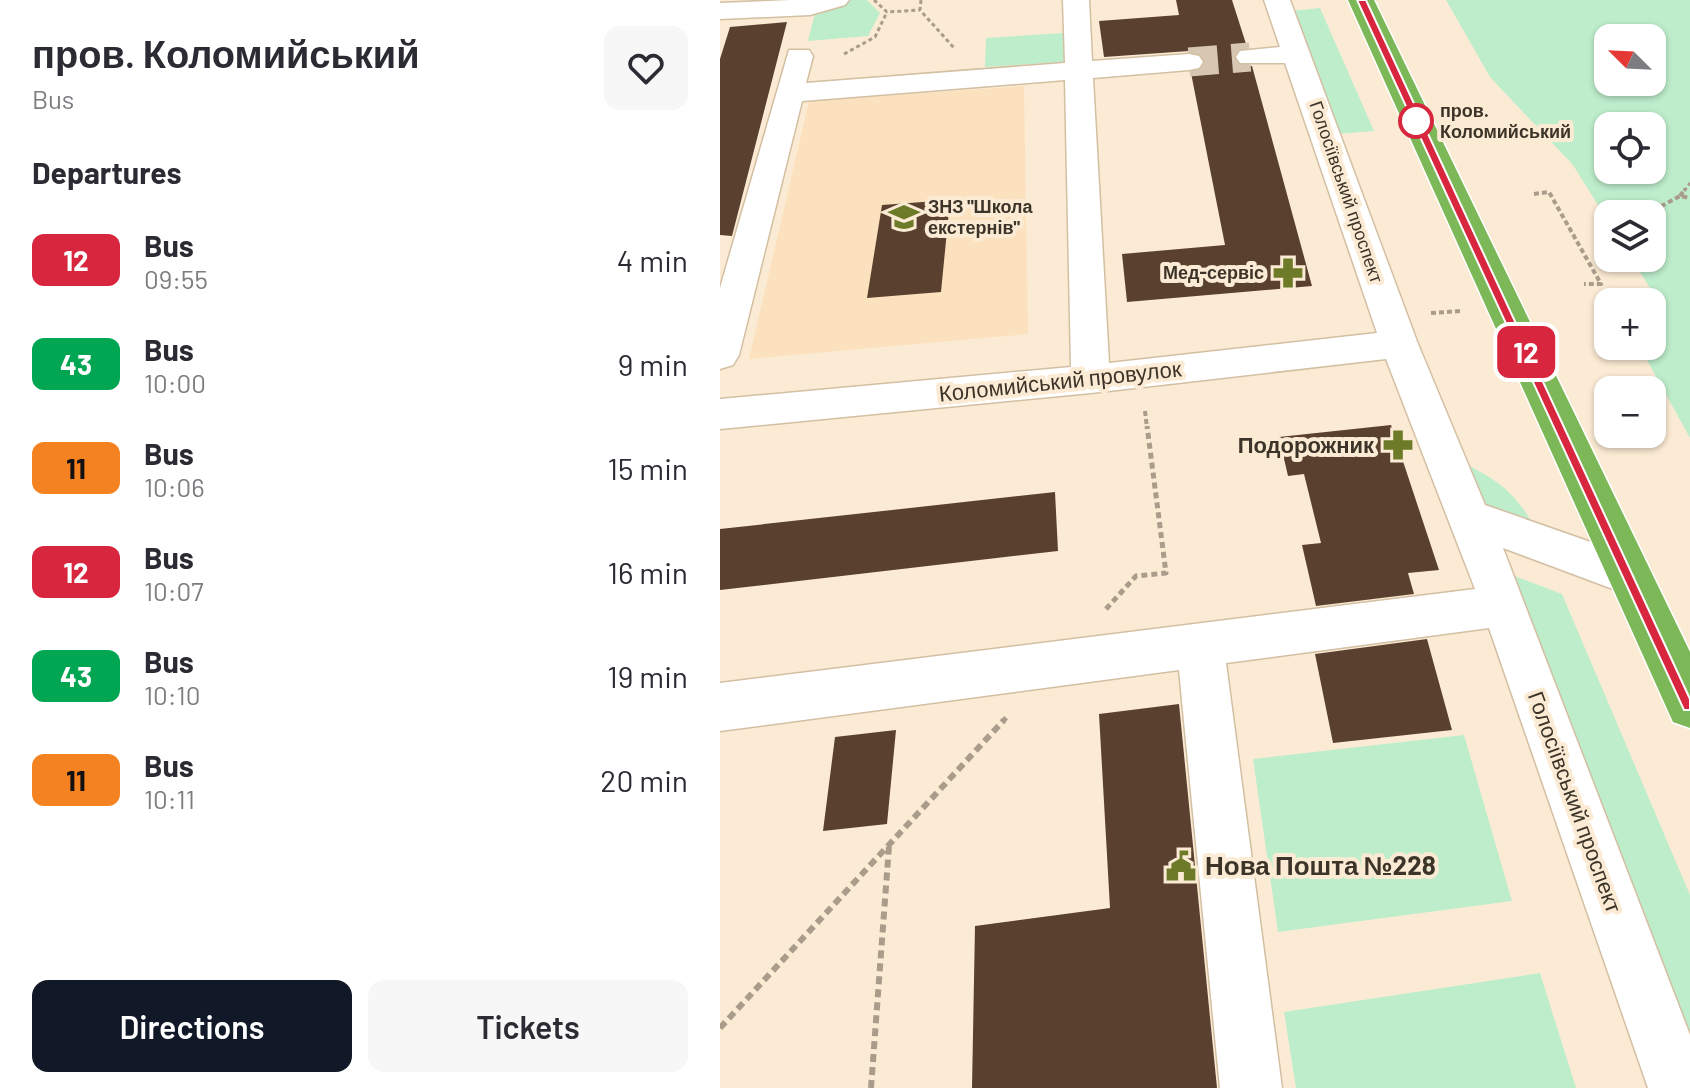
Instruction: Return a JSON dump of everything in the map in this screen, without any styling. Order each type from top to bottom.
[{"type":"highway","points":[[1361,0],[1690,705]]},
{"type":"street","points":[[1076,0],[1091,379]]},
{"type":"street","name":"Голосіївський проспект","points":[[1277,0],[1399,344],[1504,606],[1679,1088]]},
{"type":"street","points":[[720,11],[823,4]]},
{"type":"street","points":[[720,355],[800,50],[823,4]]},
{"type":"street","points":[[1250,57],[1298,54]]},
{"type":"street","points":[[790,93],[1189,62]]},
{"type":"street","points":[[720,211],[759,208]]},
{"type":"street","name":"Коломийський провулок","points":[[720,414],[1091,379],[1399,344]]},
{"type":"street","points":[[1468,517],[1629,575]]},
{"type":"street","points":[[720,707],[1058,661],[1200,646],[1504,606]]},
{"type":"street","points":[[1200,646],[1251,1088]]},
{"type":"path","points":[[874,0],[887,12],[920,10]]},
{"type":"path","points":[[921,0],[920,10],[981,78]]},
{"type":"path","points":[[837,58],[875,37],[887,12]]},
{"type":"path","points":[[1666,204],[1680,196],[1690,183]]},
{"type":"path","points":[[1534,194],[1549,192],[1601,284],[1584,284]]},
{"type":"path","points":[[1680,196],[1690,198]]},
{"type":"path","points":[[1425,314],[1465,310],[1462,302]]},
{"type":"path","points":[[720,1028],[1136,576],[1166,573],[1144,402]]},
{"type":"path","points":[[871,1088],[889,844]]},
{"type":"shaded area","name":"ЗНЗ \"Школа екстернів\"","points":[[1024,86],[1028,334],[749,359],[809,101]]},
{"type":"green space","points":[[847,0],[867,0],[880,13],[868,36],[808,41],[816,9]]},
{"type":"green space","points":[[1446,0],[1690,0],[1690,438],[1666,394],[1666,376],[1656,376],[1647,360],[1666,360],[1666,288],[1650,288],[1640,272],[1666,272],[1666,200],[1595,200],[1573,165],[1490,77]]},
{"type":"green space","points":[[1320,8],[1374,131],[1337,134],[1291,11]]},
{"type":"green space","points":[[1063,33],[1064,62],[985,67],[986,38]]},
{"type":"green space","points":[[1466,464],[1508,492],[1538,533],[1484,514]]},
{"type":"green space","points":[[1512,575],[1562,594],[1690,895],[1690,1041]]},
{"type":"green space","points":[[1464,735],[1512,901],[1278,932],[1253,759]]},
{"type":"green space","points":[[1540,973],[1576,1088],[1296,1088],[1284,1012]]},
{"type":"building","points":[[1176,0],[1232,0],[1247,47],[1238,49],[1234,59],[1240,66],[1252,66],[1312,286],[1127,302],[1122,254],[1225,245],[1191,73],[1202,70],[1206,60],[1200,53],[1189,51],[1104,57],[1099,21],[1179,15]]},
{"type":"building","points":[[787,22],[732,236],[720,235],[720,59],[730,27]]},
{"type":"building","points":[[950,200],[941,292],[867,298],[882,205]]},
{"type":"building","points":[[1391,425],[1439,570],[1408,573],[1414,594],[1316,606],[1302,545],[1321,543],[1304,474],[1288,476],[1279,437]]},
{"type":"building","points":[[1055,492],[1058,551],[720,590],[720,529]]},
{"type":"building","points":[[1427,639],[1452,730],[1333,743],[1315,654]]},
{"type":"building","points":[[1179,704],[1217,1088],[972,1088],[975,926],[1110,908],[1099,714]]},
{"type":"building","points":[[896,730],[887,824],[823,831],[835,737]]},
{"type":"tunnel","points":[[1189,62],[1250,57]]},
{"type":"bus line","name":"12","points":[[1361,0],[1690,705]]},
{"type":"place","name":"пров. Коломийський","points":[[1416,121]]},
{"type":"place","name":"ЗНЗ \"Школа екстернів\"","points":[[904,217]]},
{"type":"place","name":"Мед-сервіс","points":[[1288,273]]},
{"type":"place","name":"Подорожник","points":[[1398,445]]},
{"type":"place","name":"Нова Пошта №228","points":[[1181,866]]}]
